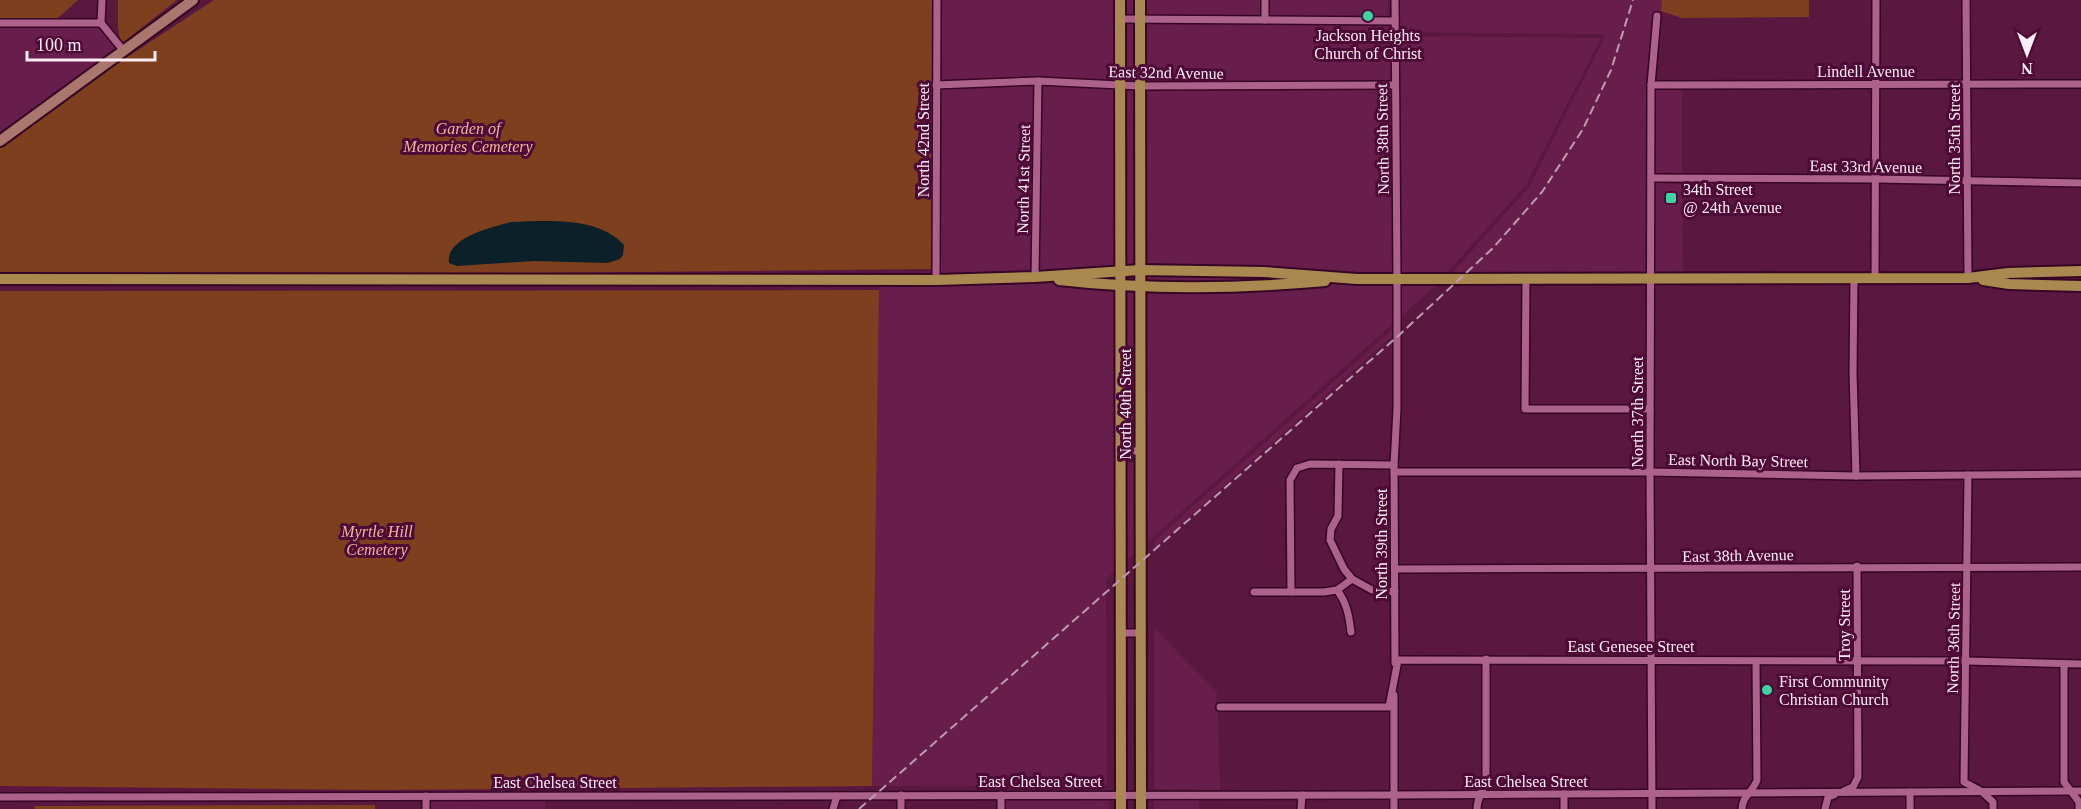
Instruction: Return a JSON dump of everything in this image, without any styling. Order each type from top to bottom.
[{"type":"main road","name":"North 40th Street","points":[[1120,0],[1121,809]]},
{"type":"main road","name":"North 40th Street","points":[[1140,0],[1140,809]]},
{"type":"main road","points":[[0,279],[936,280],[1035,277],[1140,270],[1264,272],[1357,279]]},
{"type":"main road","points":[[1035,277],[1141,286],[1254,286],[1357,279],[1968,278],[2008,273],[2081,271]]},
{"type":"main road","points":[[1968,278],[2009,284],[2081,286]]},
{"type":"street","points":[[102,0],[101,23],[123,50]]},
{"type":"street","points":[[0,141],[193,0]]},
{"type":"street","name":"North 42nd Street","points":[[936,280],[937,0]]},
{"type":"street","points":[[1265,0],[1265,20]]},
{"type":"street","name":"North 38th Street","points":[[1395,0],[1397,279]]},
{"type":"street","points":[[1875,279],[1876,0]]},
{"type":"street","name":"North 35th Street","points":[[1966,0],[1968,278]]},
{"type":"street","name":"North 37th Street","points":[[1652,809],[1651,85],[1657,16]]},
{"type":"street","points":[[1120,19],[1395,21]]},
{"type":"street","points":[[0,23],[101,23]]},
{"type":"street","name":"East 32nd Avenue","points":[[936,85],[1038,81],[1140,87],[1395,85]]},
{"type":"street","name":"North 41st Street","points":[[1035,277],[1038,81]]},
{"type":"street","name":"Lindell Avenue","points":[[1651,85],[2081,84]]},
{"type":"street","name":"East 33rd Avenue","points":[[1651,178],[2081,183]]},
{"type":"street","name":"North 39th Street","points":[[1394,809],[1394,468],[1397,409],[1397,279]]},
{"type":"street","points":[[1526,279],[1525,409],[1650,409]]},
{"type":"street","points":[[1854,279],[1853,372],[1856,476]]},
{"type":"street","points":[[1121,452],[1140,452]]},
{"type":"street","points":[[1339,464],[1338,516],[1331,529],[1330,540],[1344,569],[1352,579],[1372,590],[1395,592]]},
{"type":"street","name":"East North Bay Street","points":[[1291,592],[1290,480],[1292,474],[1302,465],[1856,476],[2081,474]]},
{"type":"street","name":"North 36th Street","points":[[1968,475],[1964,782],[1981,791]]},
{"type":"street","name":"Troy Street","points":[[1825,809],[1828,797],[1853,786],[1858,777],[1857,566]]},
{"type":"street","name":"East 38th Avenue","points":[[1395,569],[2081,567]]},
{"type":"street","points":[[1254,592],[1337,590],[1352,579]]},
{"type":"street","points":[[1337,590],[1345,600],[1351,632]]},
{"type":"street","points":[[1121,633],[1141,633]]},
{"type":"street","points":[[1477,809],[1479,795],[1485,786],[1486,779],[1486,659]]},
{"type":"street","name":"East Genesee Street","points":[[1220,707],[1389,707],[1398,660],[1652,659],[2081,664]]},
{"type":"street","points":[[1742,809],[1742,802],[1757,780],[1756,661]]},
{"type":"street","points":[[2064,664],[2064,782],[2079,802],[2079,809]]},
{"type":"street","points":[[1981,791],[1993,802],[1993,809]]},
{"type":"street","name":"East Chelsea Street","points":[[0,797],[1479,795],[2081,791]]},
{"type":"street","points":[[1910,792],[1910,809]]},
{"type":"street","points":[[1564,794],[1564,809]]},
{"type":"street","points":[[901,795],[901,809]]},
{"type":"street","points":[[1000,809],[1001,795]]},
{"type":"street","points":[[1301,809],[1302,795]]},
{"type":"street","points":[[426,796],[426,809]]},
{"type":"street","points":[[833,809],[837,796]]},
{"type":"shaded area","points":[[937,0],[1388,0],[1389,36],[1601,38],[1526,185],[1434,287],[1106,579],[1107,786],[872,786],[879,280],[936,280]]},
{"type":"shaded area","points":[[1400,0],[1662,0],[1661,11],[1653,11],[1646,81],[1646,274],[1451,274],[1529,187],[1605,37],[1601,34],[1400,32]]},
{"type":"shaded area","points":[[0,28],[99,28],[116,49],[0,135]]},
{"type":"shaded area","points":[[1655,90],[1682,90],[1682,174],[1655,174]]},
{"type":"shaded area","points":[[1655,183],[1682,184],[1683,274],[1655,274]]},
{"type":"shaded area","points":[[1393,329],[1392,336],[1155,548],[1155,540]]},
{"type":"shaded area","points":[[1154,628],[1217,692],[1215,712],[1218,712],[1220,790],[1154,789]]},
{"type":"shaded area","points":[[1109,799],[1109,809],[1005,809],[1005,800]]},
{"type":"shaded area","points":[[1154,799],[1199,799],[1199,809],[1154,809]]},
{"type":"shaded area","points":[[430,801],[545,801],[545,809],[430,809]]},
{"type":"green space","points":[[0,0],[78,0],[55,21],[0,19]]},
{"type":"green space","points":[[118,0],[177,0],[121,44],[118,28]]},
{"type":"green space","name":"Garden of Memories Cemetery","points":[[214,0],[937,0],[936,269],[545,273],[0,273],[0,148],[118,63]]},
{"type":"green space","points":[[1662,0],[1809,0],[1809,17],[1682,18],[1661,11]]},
{"type":"green space","name":"Myrtle Hill Cemetery","points":[[879,290],[872,786],[376,790],[0,786],[0,291]]},
{"type":"green space","points":[[375,805],[375,809],[35,809],[34,806]]},
{"type":"water","points":[[511,222],[571,222],[600,229],[624,245],[623,255],[620,259],[607,263],[534,261],[457,266],[449,263],[450,254],[462,240]]},
{"type":"railway","points":[[859,809],[1397,337],[1493,248],[1542,192],[1583,129],[1611,70],[1633,0]]},
{"type":"place","name":"Jackson Heights Church of Christ","points":[[1368,16]]},
{"type":"place","name":"34th Street @ 24th Avenue","points":[[1671,198]]},
{"type":"place","name":"First Community Christian Church","points":[[1767,690]]}]
